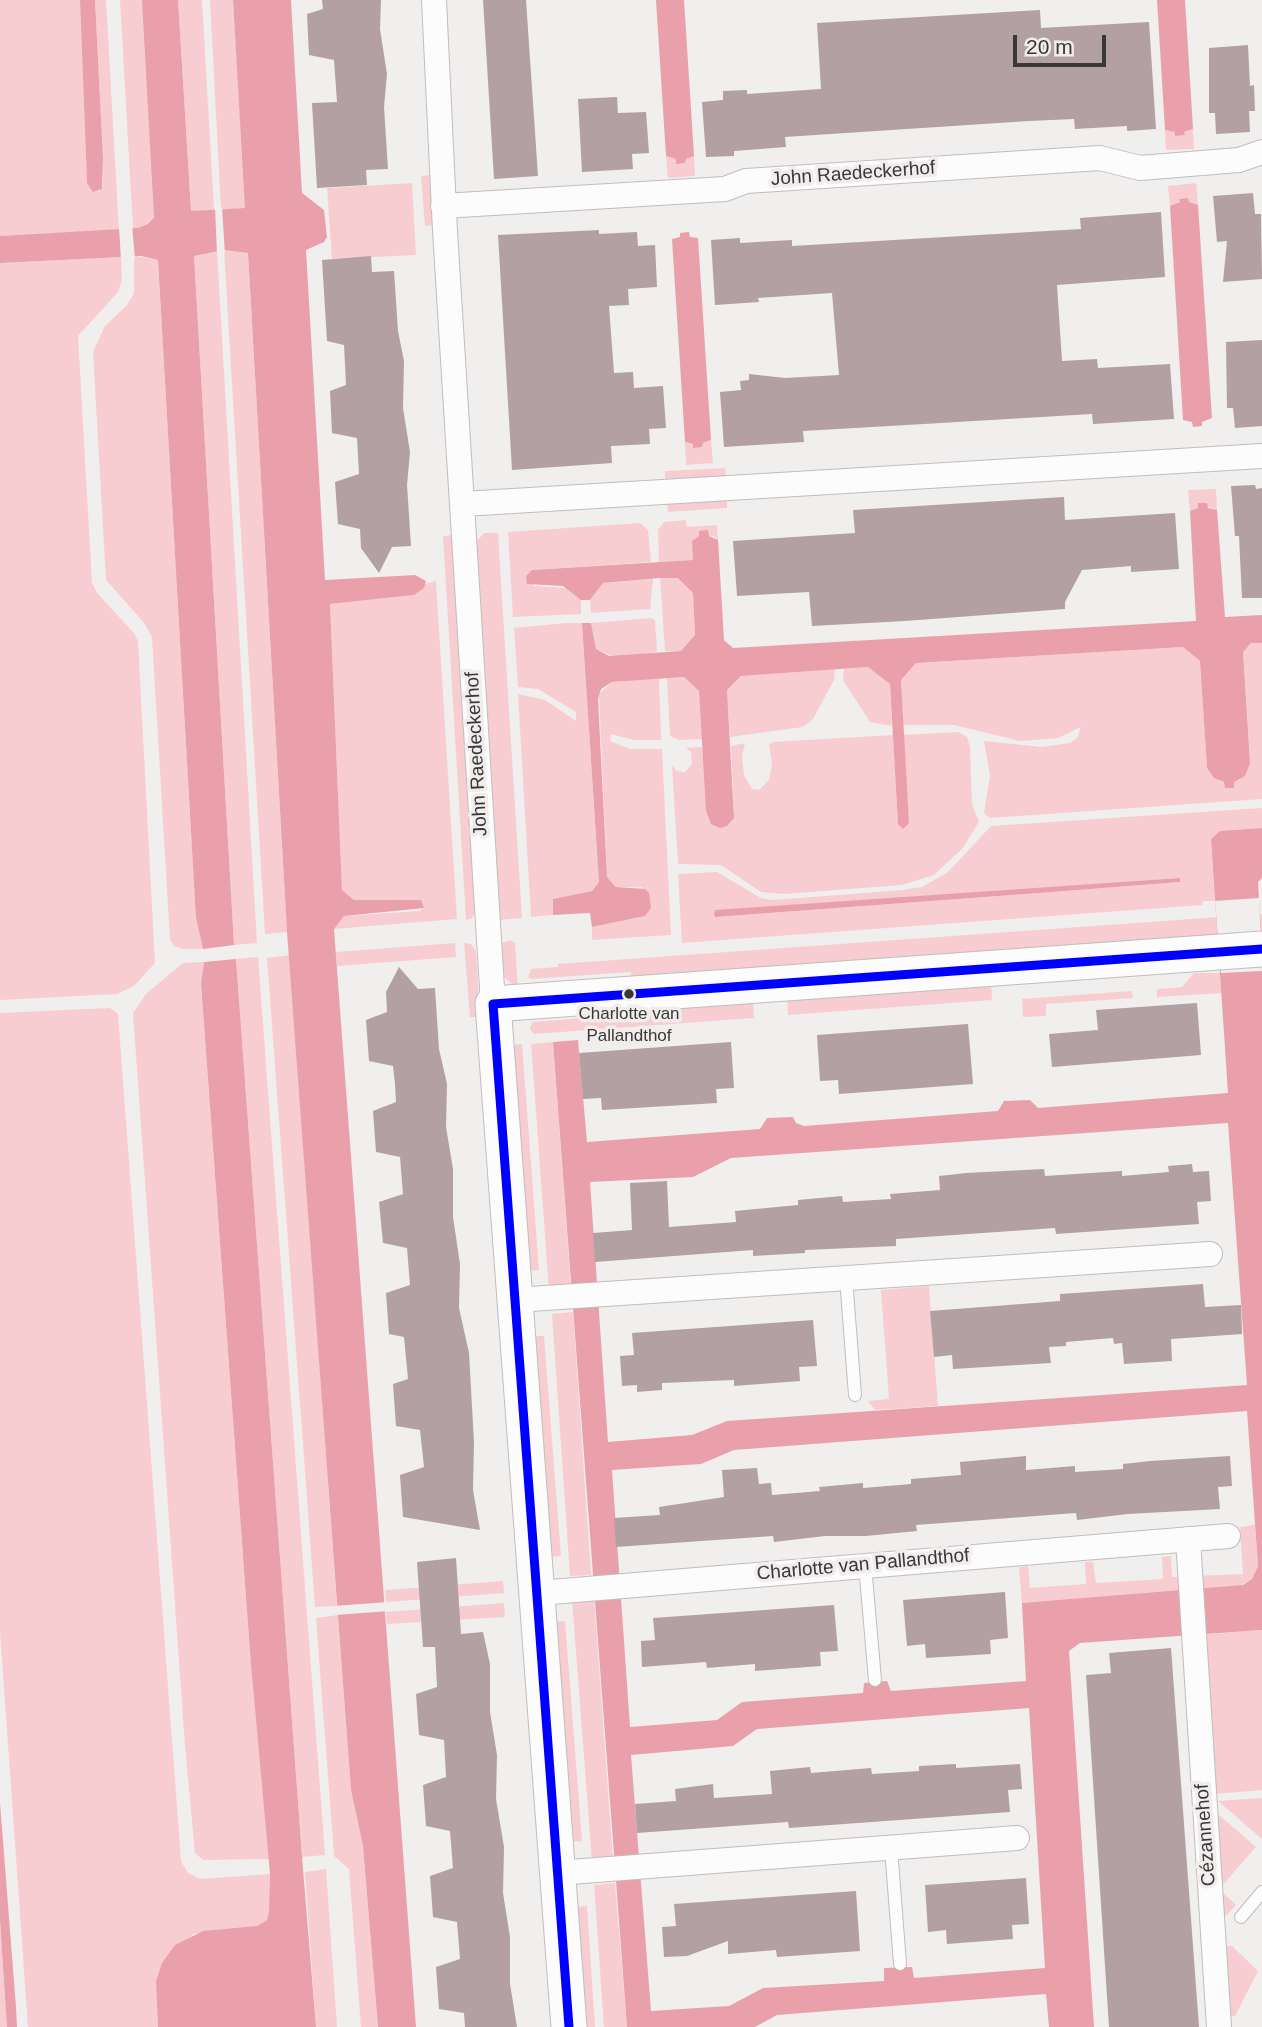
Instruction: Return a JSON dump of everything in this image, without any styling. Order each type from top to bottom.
[{"type":"street","name":"John Raedeckerhof","points":[[434,0],[443,206],[493,1004]]},
{"type":"street","name":"John Raedeckerhof","points":[[443,206],[725,189],[746,181],[1100,158],[1140,169],[1239,160],[1262,152]]},
{"type":"street","points":[[463,504],[1262,456]]},
{"type":"street","points":[[569,2027],[539,1593],[493,1004],[1262,949]]},
{"type":"street","points":[[515,1300],[1210,1254]]},
{"type":"street","name":"Charlotte van Pallandthof","points":[[539,1593],[1228,1536]]},
{"type":"street","name":"Cézannehof","points":[[1188,1539],[1219,2027]]},
{"type":"street","points":[[557,1873],[1017,1838]]},
{"type":"lane","points":[[846,1278],[855,1395]]},
{"type":"lane","points":[[865,1565],[875,1680]]},
{"type":"lane","points":[[891,1848],[900,1964]]},
{"type":"lane","points":[[1241,1917],[1262,1892]]},
{"type":"shaded area","points":[[0,0],[80,0],[87,183],[99,192],[103,185],[103,158],[95,0],[106,0],[119,230],[0,236]]},
{"type":"shaded area","points":[[80,0],[95,0],[103,158],[102,189],[93,192],[87,183]]},
{"type":"shaded area","points":[[120,0],[143,0],[156,213],[148,224],[133,229]]},
{"type":"shaded area","points":[[142,0],[178,0],[191,211],[245,208],[233,0],[291,0],[302,193],[324,210],[327,237],[324,242],[306,250],[325,580],[415,575],[426,581],[424,588],[414,595],[330,604],[342,890],[354,900],[421,900],[424,908],[344,916],[334,929],[416,2027],[378,2027],[363,1846],[351,1790],[287,932],[248,253],[224,250],[194,256],[234,945],[203,949],[196,918],[158,260],[141,256],[0,263],[0,236],[138,228],[148,224],[154,217]]},
{"type":"shaded area","points":[[178,0],[202,0],[214,210],[191,212]]},
{"type":"shaded area","points":[[210,0],[233,0],[246,208],[221,210]]},
{"type":"shaded area","points":[[656,0],[684,0],[694,156],[686,159],[685,163],[676,164],[676,159],[666,156]]},
{"type":"shaded area","points":[[1157,0],[1185,0],[1193,129],[1184,132],[1185,135],[1175,136],[1175,132],[1165,130]]},
{"type":"shaded area","points":[[1193,129],[1194,149],[1166,150],[1165,130],[1175,132],[1175,136],[1184,135],[1184,132]]},
{"type":"shaded area","points":[[666,156],[676,159],[676,163],[694,156],[695,176],[668,178]]},
{"type":"shaded area","points":[[431,175],[434,225],[425,226],[421,176]]},
{"type":"shaded area","points":[[412,183],[416,255],[332,259],[327,188]]},
{"type":"shaded area","points":[[1196,183],[1198,205],[1189,202],[1188,198],[1180,199],[1180,202],[1170,206],[1168,186]]},
{"type":"shaded area","points":[[1188,198],[1189,202],[1198,205],[1212,418],[1202,422],[1202,426],[1193,427],[1192,422],[1183,420],[1170,206],[1180,202],[1179,199]]},
{"type":"shaded area","points":[[689,232],[690,237],[698,238],[711,440],[703,443],[702,447],[693,448],[693,444],[685,442],[672,239],[680,237],[680,233]]},
{"type":"shaded area","points":[[224,250],[248,253],[287,932],[265,934]]},
{"type":"shaded area","points":[[217,251],[257,943],[234,945],[194,256]]},
{"type":"shaded area","points":[[134,256],[158,260],[196,918],[203,949],[183,949],[174,946],[170,940],[152,637],[145,624],[106,580],[93,352],[105,326],[127,305],[134,293]]},
{"type":"shaded area","points":[[121,257],[122,280],[118,292],[78,336],[92,583],[97,593],[134,633],[138,641],[155,963],[134,986],[117,994],[0,1000],[0,263]]},
{"type":"shaded area","points":[[711,440],[713,463],[686,465],[685,442],[702,447],[703,443]]},
{"type":"shaded area","points":[[725,468],[726,477],[665,481],[665,471]]},
{"type":"shaded area","points":[[1216,489],[1217,510],[1198,503],[1198,508],[1190,511],[1188,490]]},
{"type":"shaded area","points":[[727,500],[727,508],[668,512],[667,503]]},
{"type":"shaded area","points":[[1198,503],[1207,503],[1208,508],[1217,510],[1225,617],[1262,615],[1262,643],[1251,643],[1243,652],[1250,763],[1245,776],[1234,782],[1234,788],[1225,788],[1224,782],[1214,778],[1207,768],[1200,661],[1183,647],[916,663],[901,680],[909,823],[903,829],[898,824],[890,684],[868,667],[741,676],[727,690],[734,818],[727,826],[720,828],[711,824],[706,811],[699,691],[684,677],[612,682],[601,689],[598,699],[607,877],[616,887],[645,889],[649,893],[651,908],[645,916],[592,927],[590,913],[553,915],[553,899],[592,891],[599,882],[582,623],[591,623],[596,649],[609,656],[681,651],[695,635],[693,593],[678,578],[660,578],[603,583],[590,600],[581,600],[563,586],[527,584],[526,576],[532,570],[693,560],[692,541],[699,536],[699,531],[708,530],[709,536],[718,540],[724,640],[733,648],[1196,621],[1190,511],[1198,508]]},
{"type":"shaded area","points":[[686,520],[687,527],[717,525],[718,540],[714,536],[699,537],[693,560],[659,562],[658,530],[664,522]]},
{"type":"shaded area","points":[[640,523],[648,530],[651,562],[532,570],[533,586],[567,588],[581,600],[581,614],[513,617],[508,532]]},
{"type":"shaded area","points":[[484,533],[498,533],[522,918],[498,920],[476,542]]},
{"type":"shaded area","points":[[453,535],[475,912],[472,918],[466,920],[443,536]]},
{"type":"shaded area","points":[[678,577],[693,593],[695,635],[681,651],[665,651],[660,578]]},
{"type":"shaded area","points":[[653,579],[650,609],[591,613],[590,600],[603,583]]},
{"type":"shaded area","points":[[436,581],[457,919],[334,929],[344,916],[419,911],[424,908],[420,900],[354,900],[342,890],[330,604],[414,595],[425,584]]},
{"type":"shaded area","points":[[651,618],[655,620],[657,652],[614,657],[596,649],[591,623]]},
{"type":"shaded area","points":[[582,623],[599,882],[592,891],[553,899],[553,915],[531,917],[518,694],[545,700],[576,721],[576,712],[538,689],[518,687],[514,628]]},
{"type":"shaded area","points":[[1251,643],[1262,643],[1262,799],[990,818],[984,813],[990,775],[984,741],[1042,747],[1070,743],[1077,738],[1081,727],[1058,738],[1020,741],[954,725],[903,725],[901,680],[916,663],[1183,647],[1200,661],[1207,768],[1214,778],[1234,787],[1234,781],[1239,780],[1250,763],[1243,651]]},
{"type":"shaded area","points":[[869,667],[890,684],[892,726],[870,722],[843,680],[844,669]]},
{"type":"shaded area","points":[[835,669],[834,680],[813,719],[803,727],[730,737],[727,690],[741,676]]},
{"type":"shaded area","points":[[684,677],[699,691],[702,739],[679,740],[670,736],[667,678]]},
{"type":"shaded area","points":[[659,678],[661,740],[634,740],[611,734],[610,741],[630,749],[662,749],[671,935],[592,940],[592,927],[645,916],[642,887],[617,887],[607,877],[599,694],[612,682]]},
{"type":"shaded area","points":[[958,732],[967,737],[970,747],[972,804],[979,822],[962,849],[934,875],[902,885],[784,894],[761,892],[721,865],[678,864],[672,765],[677,771],[685,772],[692,764],[691,752],[686,748],[702,747],[709,820],[734,813],[731,746],[745,743],[742,756],[744,775],[752,789],[759,790],[769,780],[772,763],[769,744],[773,742],[893,735],[898,824],[909,823],[903,735]]},
{"type":"shaded area","points":[[1262,808],[1262,828],[1221,831],[1211,839],[1215,901],[1203,901],[1202,905],[682,943],[678,874],[717,872],[761,898],[772,900],[903,890],[922,887],[948,872],[991,826]],"holes":[[[1180,878],[1180,882],[715,917],[714,914]]]},
{"type":"shaded area","points":[[1262,828],[1262,878],[1258,882],[1262,954],[1262,1630],[1080,1643],[1069,1651],[1094,2027],[1049,2027],[1046,1994],[777,2015],[755,2027],[627,2027],[553,1042],[578,1040],[587,1142],[760,1129],[767,1118],[793,1117],[796,1123],[804,1126],[998,1111],[1004,1101],[1030,1100],[1038,1108],[1228,1093],[1211,839],[1220,831]],"holes":[[[1228,1123],[1247,1385],[727,1421],[692,1435],[608,1442],[590,1182],[693,1177],[731,1158]],[[1247,1411],[1258,1566],[1252,1579],[1243,1585],[1022,1603],[1026,1681],[891,1691],[887,1681],[864,1683],[863,1693],[742,1702],[717,1720],[630,1727],[612,1470],[701,1464],[734,1450]],[[1029,1708],[1045,1968],[914,1978],[912,1967],[884,1968],[884,1981],[763,1988],[729,2006],[651,2011],[631,1755],[733,1746],[757,1729]]]},
{"type":"shaded area","points":[[1180,878],[1180,882],[1039,893],[715,917],[714,914],[715,910]]},
{"type":"shaded area","points":[[1262,914],[1262,933],[632,980],[631,972],[531,979],[528,977],[531,969],[558,967],[558,964]]},
{"type":"shaded area","points":[[510,940],[515,943],[518,988],[513,989],[512,984],[500,974],[500,944]]},
{"type":"shaded area","points":[[455,943],[456,957],[337,966],[336,952]]},
{"type":"shaded area","points":[[464,943],[471,944],[476,951],[480,1017],[470,1017]]},
{"type":"shaded area","points":[[290,955],[337,1606],[315,1607],[267,958]]},
{"type":"shaded area","points":[[258,957],[325,1855],[302,1857],[236,959]]},
{"type":"shaded area","points":[[236,959],[316,2027],[158,2027],[156,1981],[162,1963],[175,1945],[203,1931],[257,1926],[267,1920],[269,1911],[270,1874],[251,1665],[201,984],[204,962]]},
{"type":"shaded area","points":[[204,962],[201,985],[251,1665],[269,1859],[203,1860],[195,1853],[185,1746],[133,1013],[146,994],[183,963]]},
{"type":"shaded area","points":[[1194,973],[1221,973],[1223,993],[1157,997],[1157,989],[1182,987]]},
{"type":"shaded area","points":[[991,981],[992,1000],[788,1015],[787,996]]},
{"type":"shaded area","points":[[1132,991],[1133,998],[1046,1004],[1046,1016],[1023,1017],[1022,999]]},
{"type":"shaded area","points":[[753,998],[754,1018],[534,1034],[530,1029],[532,1022],[634,1014],[634,1007]]},
{"type":"shaded area","points":[[110,1008],[118,1014],[181,1861],[188,1873],[200,1879],[270,1874],[269,1911],[267,1920],[257,1926],[193,1934],[156,1981],[158,2027],[28,2027],[0,1632],[0,1013]]},
{"type":"shaded area","points":[[553,1042],[571,1288],[549,1290],[531,1044]]},
{"type":"shaded area","points":[[522,1044],[539,1270],[527,1271],[510,1045]]},
{"type":"shaded area","points":[[929,1286],[938,1406],[875,1410],[868,1401],[889,1399],[881,1290]]},
{"type":"shaded area","points":[[573,1312],[591,1575],[570,1576],[552,1314]]},
{"type":"shaded area","points":[[531,1336],[544,1336],[561,1556],[548,1557]]},
{"type":"shaded area","points":[[1255,1525],[1258,1566],[1252,1579],[1238,1587],[1196,1591],[1194,1576],[1243,1574],[1240,1527]]},
{"type":"shaded area","points":[[1171,1556],[1172,1577],[1184,1577],[1184,1592],[1022,1603],[1019,1567],[1028,1566],[1030,1588],[1086,1584],[1085,1562],[1093,1562],[1096,1583],[1163,1579],[1162,1557]]},
{"type":"shaded area","points":[[503,1581],[504,1593],[386,1602],[385,1590]]},
{"type":"shaded area","points":[[594,1598],[613,1860],[592,1862],[572,1599]]},
{"type":"shaded area","points":[[504,1603],[505,1617],[387,1624],[386,1612]]},
{"type":"shaded area","points":[[338,1615],[351,1790],[363,1846],[378,2027],[361,2027],[349,1869],[334,1856],[316,1618]]},
{"type":"shaded area","points":[[565,1621],[582,1841],[569,1842],[552,1622]]},
{"type":"shaded area","points":[[1262,1630],[1262,1790],[1214,1794],[1200,1635]]},
{"type":"shaded area","points":[[1262,1798],[1262,1839],[1218,1801]]},
{"type":"shaded area","points":[[0,1803],[17,2027],[7,2027],[0,1921]]},
{"type":"shaded area","points":[[1219,1815],[1256,1847],[1219,1889],[1236,1905],[1226,1916],[1218,1909],[1212,1816]]},
{"type":"shaded area","points":[[326,1869],[337,2027],[316,2027],[305,1872]]},
{"type":"shaded area","points":[[615,1883],[627,2027],[604,2027],[594,1885]]},
{"type":"shaded area","points":[[587,1906],[595,2027],[583,2027],[574,1907]]},
{"type":"shaded area","points":[[0,1921],[7,2027],[0,2027]]},
{"type":"shaded area","points":[[1232,1946],[1258,1971],[1235,2016],[1222,2017],[1217,1947]]},
{"type":"pier","points":[[215,207],[222,207],[225,254],[217,254]]},
{"type":"pier","points":[[132,225],[135,259],[121,260],[119,227]]},
{"type":"pier","points":[[1259,898],[1262,971],[1221,973],[1215,901]]},
{"type":"pier","points":[[389,1602],[390,1611],[335,1615],[333,1606]]},
{"type":"building","points":[[322,0],[381,0],[380,29],[387,74],[384,107],[388,169],[366,170],[367,185],[317,188],[312,103],[337,102],[334,60],[309,55],[307,14],[323,9]]},
{"type":"building","points":[[483,0],[526,0],[538,176],[494,179]]},
{"type":"building","points":[[1040,10],[1041,28],[1149,22],[1156,129],[1127,131],[1127,126],[1075,129],[1074,119],[1029,121],[785,137],[786,147],[734,151],[734,156],[706,157],[702,102],[723,100],[723,91],[747,90],[747,94],[821,89],[817,23]]},
{"type":"building","points":[[1248,45],[1250,86],[1254,85],[1255,111],[1249,111],[1250,132],[1216,134],[1215,113],[1209,113],[1209,48]]},
{"type":"building","points":[[617,97],[618,113],[646,112],[649,153],[632,154],[633,169],[582,172],[578,99]]},
{"type":"building","points":[[1253,193],[1255,214],[1261,214],[1262,279],[1223,282],[1227,241],[1217,242],[1213,196]]},
{"type":"building","points":[[1161,212],[1165,277],[1057,285],[1062,361],[1097,359],[1098,368],[1170,364],[1174,419],[1093,424],[1092,414],[803,431],[804,442],[724,447],[720,392],[741,390],[740,381],[749,380],[749,374],[785,378],[839,375],[832,293],[758,298],[759,302],[715,305],[711,240],[740,238],[740,243],[792,240],[792,246],[1081,229],[1080,218]]},
{"type":"building","points":[[599,230],[599,234],[637,232],[638,246],[655,245],[657,287],[628,289],[629,305],[609,306],[614,373],[633,372],[634,388],[663,386],[666,428],[649,429],[650,444],[611,446],[612,463],[512,470],[498,235]]},
{"type":"building","points":[[371,256],[372,272],[394,271],[398,331],[404,361],[403,408],[410,452],[407,485],[411,546],[392,547],[379,573],[361,548],[360,529],[338,524],[335,482],[359,474],[357,438],[332,433],[330,391],[346,385],[344,345],[327,341],[322,260]]},
{"type":"building","points":[[1262,340],[1262,426],[1235,428],[1233,408],[1227,408],[1226,342]]},
{"type":"building","points":[[1255,485],[1256,489],[1262,488],[1262,598],[1242,598],[1239,536],[1235,536],[1231,486]]},
{"type":"building","points":[[1064,497],[1065,520],[1175,513],[1179,569],[1131,572],[1131,566],[1082,570],[1065,602],[1065,609],[905,621],[812,626],[809,592],[737,596],[733,541],[855,533],[853,510]]},
{"type":"building","points":[[399,967],[418,989],[435,988],[439,1049],[447,1084],[446,1127],[453,1169],[453,1217],[460,1264],[459,1308],[469,1353],[474,1442],[473,1490],[480,1530],[403,1517],[400,1475],[424,1467],[420,1430],[396,1426],[393,1384],[408,1379],[404,1337],[389,1334],[386,1293],[410,1285],[407,1248],[383,1243],[379,1202],[403,1194],[400,1157],[376,1152],[373,1111],[396,1102],[395,1084],[393,1066],[369,1061],[366,1020],[387,1012],[386,992]]},
{"type":"building","points":[[1197,1003],[1201,1055],[1052,1067],[1049,1034],[1098,1030],[1096,1010]]},
{"type":"building","points":[[968,1024],[973,1084],[839,1094],[838,1080],[820,1081],[817,1035]]},
{"type":"building","points":[[731,1042],[734,1088],[716,1089],[717,1103],[602,1110],[601,1098],[583,1099],[579,1053]]},
{"type":"building","points":[[1192,1164],[1193,1172],[1209,1171],[1211,1201],[1197,1202],[1199,1224],[1056,1234],[1055,1228],[896,1239],[896,1246],[805,1250],[805,1253],[753,1256],[753,1250],[595,1262],[593,1233],[632,1230],[630,1183],[667,1181],[669,1227],[736,1222],[735,1211],[798,1205],[798,1200],[842,1196],[843,1202],[891,1199],[890,1194],[940,1190],[939,1176],[1044,1169],[1045,1176],[1122,1171],[1122,1176],[1169,1172],[1168,1166]]},
{"type":"building","points":[[1203,1284],[1205,1307],[1241,1305],[1242,1334],[1171,1339],[1172,1361],[1124,1364],[1122,1343],[1114,1344],[1113,1338],[1066,1342],[1066,1346],[1049,1347],[1051,1363],[953,1369],[952,1355],[934,1357],[930,1311],[1060,1301],[1060,1294]]},
{"type":"building","points":[[813,1320],[817,1366],[799,1367],[800,1381],[734,1386],[734,1380],[662,1383],[662,1390],[637,1392],[637,1385],[622,1386],[620,1356],[634,1355],[632,1333]]},
{"type":"building","points":[[1026,1456],[1026,1470],[1075,1466],[1075,1472],[1123,1469],[1123,1464],[1150,1461],[1230,1456],[1232,1486],[1218,1487],[1220,1509],[1077,1520],[1076,1513],[916,1525],[917,1531],[866,1536],[825,1536],[774,1542],[773,1536],[616,1547],[614,1518],[660,1515],[659,1507],[724,1497],[722,1470],[757,1468],[759,1484],[771,1483],[772,1495],[820,1491],[819,1487],[863,1483],[863,1488],[911,1484],[911,1479],[961,1475],[960,1462]]},
{"type":"building","points":[[456,1558],[461,1634],[483,1632],[490,1664],[490,1712],[497,1755],[496,1799],[504,1847],[503,1893],[510,1937],[510,1984],[517,2027],[465,2027],[464,2013],[439,2009],[436,1967],[460,1959],[457,1922],[433,1917],[430,1876],[453,1868],[450,1831],[426,1826],[423,1785],[446,1777],[444,1740],[419,1735],[416,1694],[437,1687],[435,1647],[423,1647],[417,1562]]},
{"type":"building","points":[[1005,1592],[1008,1638],[990,1640],[991,1654],[926,1658],[925,1644],[907,1646],[903,1600]]},
{"type":"building","points":[[834,1605],[838,1651],[820,1652],[821,1666],[755,1671],[755,1664],[707,1668],[706,1662],[642,1667],[641,1641],[655,1640],[653,1618]]},
{"type":"building","points":[[1171,1648],[1199,2027],[1109,2027],[1086,1675],[1111,1673],[1109,1653]]},
{"type":"building","points":[[956,1764],[956,1768],[1020,1764],[1022,1789],[1008,1790],[1010,1812],[789,1828],[788,1822],[637,1833],[635,1804],[676,1801],[675,1789],[713,1784],[714,1798],[772,1794],[770,1771],[810,1767],[811,1773],[871,1768],[872,1774],[919,1771],[919,1766]]},
{"type":"building","points":[[1026,1878],[1029,1924],[1012,1925],[1013,1939],[947,1944],[946,1930],[928,1932],[925,1885]]},
{"type":"building","points":[[856,1891],[860,1951],[777,1957],[776,1950],[728,1954],[728,1941],[687,1956],[664,1957],[662,1927],[676,1926],[674,1904]]},
{"type":"transit line","points":[[569,2027],[493,1004],[1262,949]]},
{"type":"place","name":"Charlotte van Pallandthof","points":[[629,994]]}]
